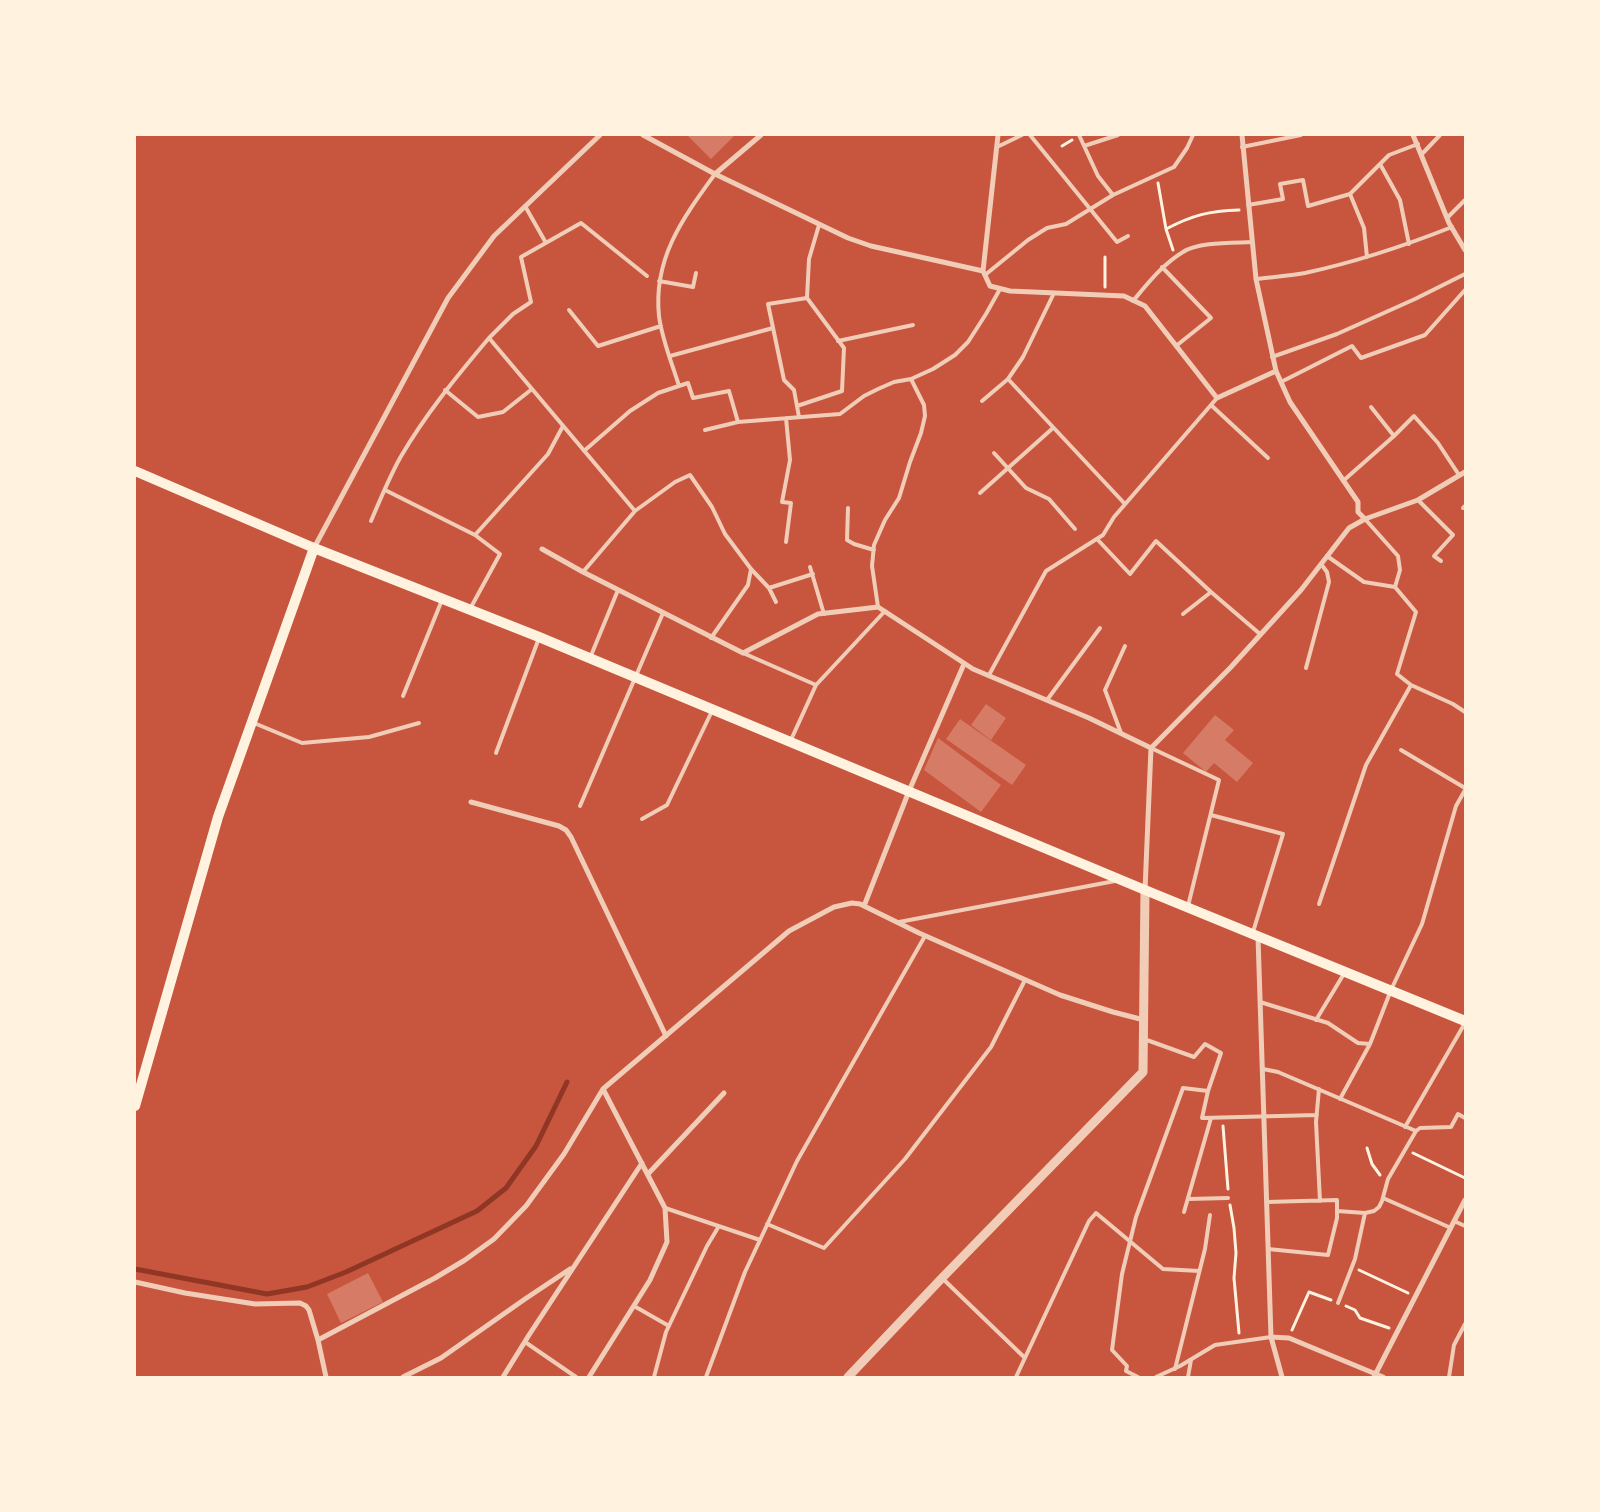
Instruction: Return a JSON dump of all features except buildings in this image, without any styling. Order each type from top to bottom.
[{"type":"main road","points":[[135,471],[314,548],[539,637],[1145,890],[1465,1021]]},
{"type":"main road","points":[[135,1106],[218,817],[314,548]]},
{"type":"street","points":[[314,548],[448,298],[494,236],[600,135]]},
{"type":"street","points":[[643,135],[715,174],[819,224],[871,246],[984,273]]},
{"type":"street","points":[[715,174],[761,135]]},
{"type":"street","points":[[998,135],[984,273],[990,286],[1010,291],[1124,296],[1145,306],[1217,398],[1276,372]]},
{"type":"street","points":[[1242,135],[1256,279],[1276,372],[1290,402],[1358,502],[1358,512],[1365,519]]},
{"type":"street","points":[[1414,135],[1447,218],[1465,250]]},
{"type":"street","points":[[848,1377],[1143,1072],[1145,890],[1152,748],[1301,590],[1349,528],[1365,519],[1418,500],[1463,474]]},
{"type":"street","points":[[542,549],[582,572],[743,654],[818,614],[878,607],[964,664],[1152,748]]},
{"type":"street","points":[[864,906],[909,791],[964,664]]},
{"type":"street","points":[[471,802],[558,826],[566,830],[666,1036]]},
{"type":"street","points":[[318,1340],[435,1278],[465,1260],[494,1239],[526,1206],[564,1154],[603,1089],[789,931],[834,907],[852,903],[864,906],[896,923],[1060,995],[1144,1020]]},
{"type":"street","points":[[1255,935],[1260,1002],[1271,1337],[1282,1377]]},
{"type":"street","points":[[589,1377],[650,1280],[667,1242],[665,1208],[603,1089]]},
{"type":"street","points":[[648,1174],[724,1093]]},
{"type":"street","points":[[503,1377],[642,1163]]},
{"type":"street","points":[[1375,1376],[1465,1200]]},
{"type":"street","points":[[403,1377],[441,1358],[573,1268]]},
{"type":"street","points":[[135,1282],[185,1293],[255,1304],[300,1303],[309,1310],[326,1377]]},
{"type":"street","points":[[1271,1337],[1289,1338],[1375,1376],[1383,1377]]},
{"type":"lane","points":[[997,147],[1022,135]]},
{"type":"lane","points":[[1030,135],[1117,242],[1128,236]]},
{"type":"lane","points":[[1079,135],[1098,176],[1114,195]]},
{"type":"lane","points":[[1084,146],[1118,135]]},
{"type":"lane","points":[[984,273],[1047,228],[1066,224],[1114,195],[1174,167],[1193,135]]},
{"type":"lane","points":[[1242,147],[1301,135]]},
{"type":"lane","points":[[1422,154],[1440,135]]},
{"type":"lane","points":[[1248,207],[1283,199],[1280,184],[1303,180],[1308,206],[1350,194],[1389,155],[1418,144]]},
{"type":"lane","points":[[1380,164],[1400,200],[1409,244]]},
{"type":"lane","points":[[680,386],[661,326],[659,281],[665,255],[688,211],[715,174]]},
{"type":"lane","points":[[1350,194],[1364,228],[1367,257]]},
{"type":"lane","points":[[1447,218],[1465,200]]},
{"type":"lane","points":[[525,206],[546,243]]},
{"type":"lane","points":[[370,521],[399,460],[423,421],[489,338],[513,314],[531,302],[521,256],[581,224],[647,276]]},
{"type":"lane","points":[[797,406],[842,391],[844,348],[807,298],[808,259],[819,224]]},
{"type":"lane","points":[[1256,279],[1304,273],[1367,257],[1409,244],[1452,227]]},
{"type":"lane","points":[[1133,301],[1162,267],[1184,250],[1209,244],[1252,242]]},
{"type":"lane","points":[[1162,267],[1211,318],[1176,346]]},
{"type":"lane","points":[[659,281],[693,287],[696,273]]},
{"type":"lane","points":[[1272,357],[1337,334],[1465,274]]},
{"type":"lane","points":[[705,430],[738,422],[840,414],[878,388],[894,382],[911,380],[955,355],[968,342],[1000,289]]},
{"type":"lane","points":[[1282,382],[1352,346],[1361,358],[1425,335],[1465,290]]},
{"type":"lane","points":[[982,401],[1008,379],[1023,357],[1054,293]]},
{"type":"lane","points":[[799,417],[794,390],[784,380],[768,304],[807,298]]},
{"type":"lane","points":[[569,310],[598,346],[661,326]]},
{"type":"lane","points":[[838,341],[913,325]]},
{"type":"lane","points":[[670,356],[773,328]]},
{"type":"lane","points":[[489,338],[635,511]]},
{"type":"lane","points":[[1008,379],[1125,504]]},
{"type":"lane","points":[[878,607],[872,566],[874,545],[899,498],[925,416],[924,405],[911,380]]},
{"type":"lane","points":[[584,451],[630,411],[658,393],[688,383],[693,398],[729,392],[738,422]]},
{"type":"lane","points":[[446,390],[478,417],[503,412],[532,389]]},
{"type":"lane","points":[[989,675],[1046,571],[1104,535],[1114,517],[1217,398]]},
{"type":"lane","points":[[1211,404],[1268,458]]},
{"type":"lane","points":[[1371,407],[1394,436]]},
{"type":"lane","points":[[1343,481],[1414,416],[1463,474]]},
{"type":"lane","points":[[786,418],[790,460],[782,502],[791,503],[786,542]]},
{"type":"lane","points":[[475,535],[548,454],[563,426]]},
{"type":"lane","points":[[980,494],[1054,428]]},
{"type":"lane","points":[[994,453],[1026,488],[1049,499],[1076,530]]},
{"type":"lane","points":[[582,572],[635,511],[675,482],[690,475],[712,507],[725,534],[751,569],[770,588],[776,602]]},
{"type":"lane","points":[[385,490],[475,535],[500,554],[470,609]]},
{"type":"lane","points":[[1418,500],[1453,535],[1434,556],[1441,561]]},
{"type":"lane","points":[[848,508],[847,540],[874,550]]},
{"type":"lane","points":[[1365,519],[1398,556],[1400,570],[1395,587]]},
{"type":"lane","points":[[1097,538],[1130,574],[1156,541],[1260,634]]},
{"type":"lane","points":[[1327,556],[1364,582],[1395,587],[1416,612],[1397,674],[1411,685],[1453,704],[1465,712]]},
{"type":"lane","points":[[1306,668],[1329,582],[1327,572],[1321,564]]},
{"type":"lane","points":[[810,567],[824,614]]},
{"type":"lane","points":[[712,638],[748,585],[751,569]]},
{"type":"lane","points":[[770,588],[813,574]]},
{"type":"lane","points":[[590,658],[618,590]]},
{"type":"lane","points":[[1183,614],[1211,592]]},
{"type":"lane","points":[[403,696],[443,598]]},
{"type":"lane","points":[[790,742],[816,685],[885,611]]},
{"type":"lane","points":[[580,806],[663,613]]},
{"type":"lane","points":[[1047,700],[1100,628]]},
{"type":"lane","points":[[496,753],[539,637]]},
{"type":"lane","points":[[1121,733],[1105,690],[1126,646]]},
{"type":"lane","points":[[743,654],[816,685]]},
{"type":"lane","points":[[1319,904],[1366,765],[1411,685]]},
{"type":"lane","points":[[642,819],[667,805],[712,709]]},
{"type":"lane","points":[[252,722],[302,743],[369,738],[419,723]]},
{"type":"lane","points":[[1152,748],[1219,780],[1187,907]]},
{"type":"lane","points":[[1340,1099],[1370,1044],[1391,990],[1422,924],[1456,806],[1465,789],[1400,750]]},
{"type":"lane","points":[[1210,815],[1283,834],[1255,935]]},
{"type":"lane","points":[[896,923],[1121,880]]},
{"type":"lane","points":[[706,1377],[745,1272],[797,1161],[925,936]]},
{"type":"lane","points":[[1316,1020],[1345,972]]},
{"type":"lane","points":[[767,1224],[824,1248],[905,1159],[991,1047],[1025,980]]},
{"type":"lane","points":[[1260,1002],[1328,1023],[1358,1042],[1370,1044]]},
{"type":"lane","points":[[1405,1127],[1465,1021]]},
{"type":"lane","points":[[1143,1039],[1194,1057],[1205,1044],[1221,1054],[1208,1091],[1202,1118],[1316,1114]]},
{"type":"lane","points":[[1262,1069],[1278,1072],[1395,1121],[1416,1132]]},
{"type":"lane","points":[[1138,1377],[1126,1371],[1127,1366],[1112,1350],[1122,1274],[1136,1217],[1182,1088],[1208,1091]]},
{"type":"lane","points":[[1319,1090],[1316,1114],[1320,1201]]},
{"type":"lane","points":[[1337,1211],[1365,1213],[1374,1211],[1379,1207],[1383,1198],[1388,1178],[1416,1132],[1420,1128],[1450,1127],[1458,1114],[1465,1118]]},
{"type":"lane","points":[[1184,1212],[1211,1118]]},
{"type":"lane","points":[[1188,1199],[1228,1198]]},
{"type":"lane","points":[[1383,1198],[1451,1228]]},
{"type":"lane","points":[[1267,1202],[1337,1200],[1337,1211],[1328,1255],[1268,1248]]},
{"type":"lane","points":[[665,1208],[760,1240]]},
{"type":"lane","points":[[1016,1377],[1089,1221],[1096,1213],[1163,1268],[1199,1271]]},
{"type":"lane","points":[[1338,1303],[1352,1266],[1365,1213]]},
{"type":"lane","points":[[1175,1369],[1205,1249],[1210,1215]]},
{"type":"lane","points":[[1454,1221],[1465,1226]]},
{"type":"lane","points":[[654,1377],[669,1326],[707,1246],[719,1226]]},
{"type":"lane","points":[[942,1278],[1025,1358]]},
{"type":"lane","points":[[634,1306],[669,1326]]},
{"type":"lane","points":[[1449,1377],[1454,1345],[1465,1324]]},
{"type":"lane","points":[[1156,1377],[1175,1369],[1215,1345],[1271,1337]]},
{"type":"lane","points":[[525,1342],[576,1377]]},
{"type":"lane","points":[[1188,1377],[1191,1360]]},
{"type":"path","points":[[1157,175],[1166,229],[1176,257]]},
{"type":"path","points":[[1166,229],[1203,213],[1248,207]]},
{"type":"path","points":[[1105,295],[1106,256]]},
{"type":"path","points":[[1223,1118],[1228,1198],[1234,1228],[1236,1253],[1234,1278],[1240,1341]]},
{"type":"path","points":[[1367,1148],[1372,1164],[1386,1186]]},
{"type":"path","points":[[1406,1150],[1465,1178]]},
{"type":"path","points":[[1352,1266],[1415,1297]]},
{"type":"waterway","points":[[135,1269],[267,1294],[307,1287],[346,1272],[477,1211],[506,1188],[536,1146],[567,1082]]}]
